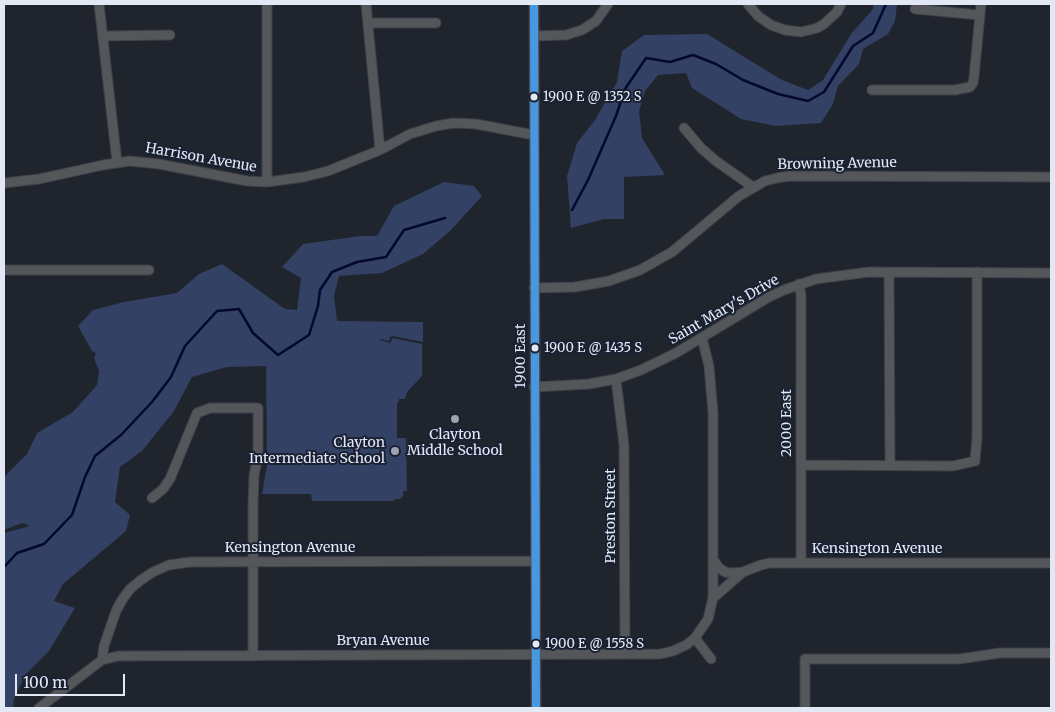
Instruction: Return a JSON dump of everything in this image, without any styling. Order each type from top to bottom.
[{"type":"street","points":[[100,4],[117,162]]},
{"type":"street","points":[[267,182],[268,4]]},
{"type":"street","points":[[366,4],[380,150]]},
{"type":"street","name":"1900 East","points":[[534,4],[536,708]]},
{"type":"street","points":[[534,36],[566,35],[582,30],[596,21],[608,4]]},
{"type":"street","points":[[748,4],[758,16],[771,25],[785,30],[801,32],[824,24],[837,12],[841,4]]},
{"type":"street","points":[[872,90],[955,90],[970,87],[974,77],[981,4]]},
{"type":"street","points":[[915,9],[980,15]]},
{"type":"street","points":[[368,23],[436,23]]},
{"type":"street","points":[[103,36],[170,36]]},
{"type":"street","name":"Harrison Avenue","points":[[4,183],[39,179],[117,162],[141,161],[235,180],[267,182],[304,177],[328,171],[380,150],[410,134],[436,126],[454,123],[476,124],[534,135]]},
{"type":"street","points":[[684,128],[716,161],[753,187]]},
{"type":"street","name":"Browning Avenue","points":[[534,288],[575,287],[610,280],[640,270],[672,252],[739,196],[765,181],[790,176],[1051,177]]},
{"type":"street","points":[[4,270],[149,270]]},
{"type":"street","points":[[889,272],[890,465]]},
{"type":"street","name":"Saint Mary's Drive","points":[[534,387],[577,385],[616,379],[658,363],[769,297],[799,284],[834,276],[889,272],[1051,272]]},
{"type":"street","points":[[801,465],[953,466],[975,461],[977,438],[977,272]]},
{"type":"street","name":"2000 East","points":[[799,284],[801,295],[801,562]]},
{"type":"street","name":"Bryan Avenue","points":[[39,708],[102,660],[118,656],[660,654],[686,645],[695,638],[708,619],[713,598],[712,389],[708,355],[702,338]]},
{"type":"street","name":"Preston Street","points":[[616,379],[624,445],[625,654]]},
{"type":"street","points":[[152,498],[163,489],[170,479],[197,413],[210,408],[258,408],[258,456],[254,475],[253,656]]},
{"type":"street","points":[[713,559],[725,572],[743,572]]},
{"type":"street","name":"Kensington Avenue","points":[[102,660],[104,646],[116,611],[122,600],[130,589],[152,572],[169,565],[190,562],[535,561]]},
{"type":"street","name":"Kensington Avenue","points":[[713,598],[743,572],[770,563],[1051,563]]},
{"type":"street","points":[[695,638],[711,659]]},
{"type":"street","points":[[805,708],[805,659],[959,659],[1000,653],[1051,653]]},
{"type":"shaded area","points":[[874,4],[897,4],[895,21],[888,34],[863,49],[859,64],[838,86],[833,104],[821,123],[776,126],[741,119],[692,88],[686,73],[658,75],[645,91],[639,111],[642,138],[665,175],[624,177],[624,219],[604,219],[571,228],[567,176],[577,143],[595,120],[617,82],[622,51],[644,35],[707,34],[782,80],[808,90],[823,80],[851,34],[873,9]]},
{"type":"shaded area","points":[[444,182],[474,186],[482,196],[450,231],[423,254],[382,273],[339,276],[334,296],[337,321],[423,322],[423,342],[393,336],[390,337],[389,341],[379,340],[390,343],[393,338],[422,344],[422,376],[407,392],[405,399],[399,399],[397,403],[397,438],[406,438],[407,491],[403,491],[403,496],[400,499],[394,499],[394,501],[312,501],[311,494],[262,494],[267,465],[266,366],[227,367],[192,377],[174,411],[142,451],[120,467],[115,502],[130,515],[126,531],[63,584],[54,601],[75,608],[49,651],[25,675],[14,699],[13,708],[4,708],[4,533],[30,526],[22,523],[4,530],[4,477],[27,454],[37,433],[73,412],[97,385],[99,371],[94,358],[96,353],[92,351],[78,326],[93,310],[124,302],[177,293],[199,274],[222,264],[285,309],[297,310],[301,278],[282,267],[303,244],[360,236],[377,236],[394,206]]},
{"type":"waterway","points":[[572,210],[588,180],[616,116],[625,89],[646,58],[670,62],[693,55],[716,64],[743,80],[778,94],[808,101],[824,92],[853,46],[873,33],[886,4]]},
{"type":"waterway","points":[[4,567],[17,553],[44,544],[72,515],[85,477],[95,456],[121,435],[152,402],[171,377],[185,346],[217,311],[239,309],[253,333],[278,355],[309,335],[318,306],[320,290],[332,272],[357,262],[386,257],[404,230],[445,218]]},
{"type":"transit line","points":[[534,4],[536,708]]},
{"type":"place","name":"1900 E @ 1352 S","points":[[534,97]]},
{"type":"place","name":"1900 E @ 1435 S","points":[[535,348]]},
{"type":"place","name":"Clayton Middle School","points":[[455,419]]},
{"type":"place","name":"Clayton Intermediate School","points":[[395,451]]},
{"type":"place","name":"1900 E @ 1558 S","points":[[536,644]]}]
